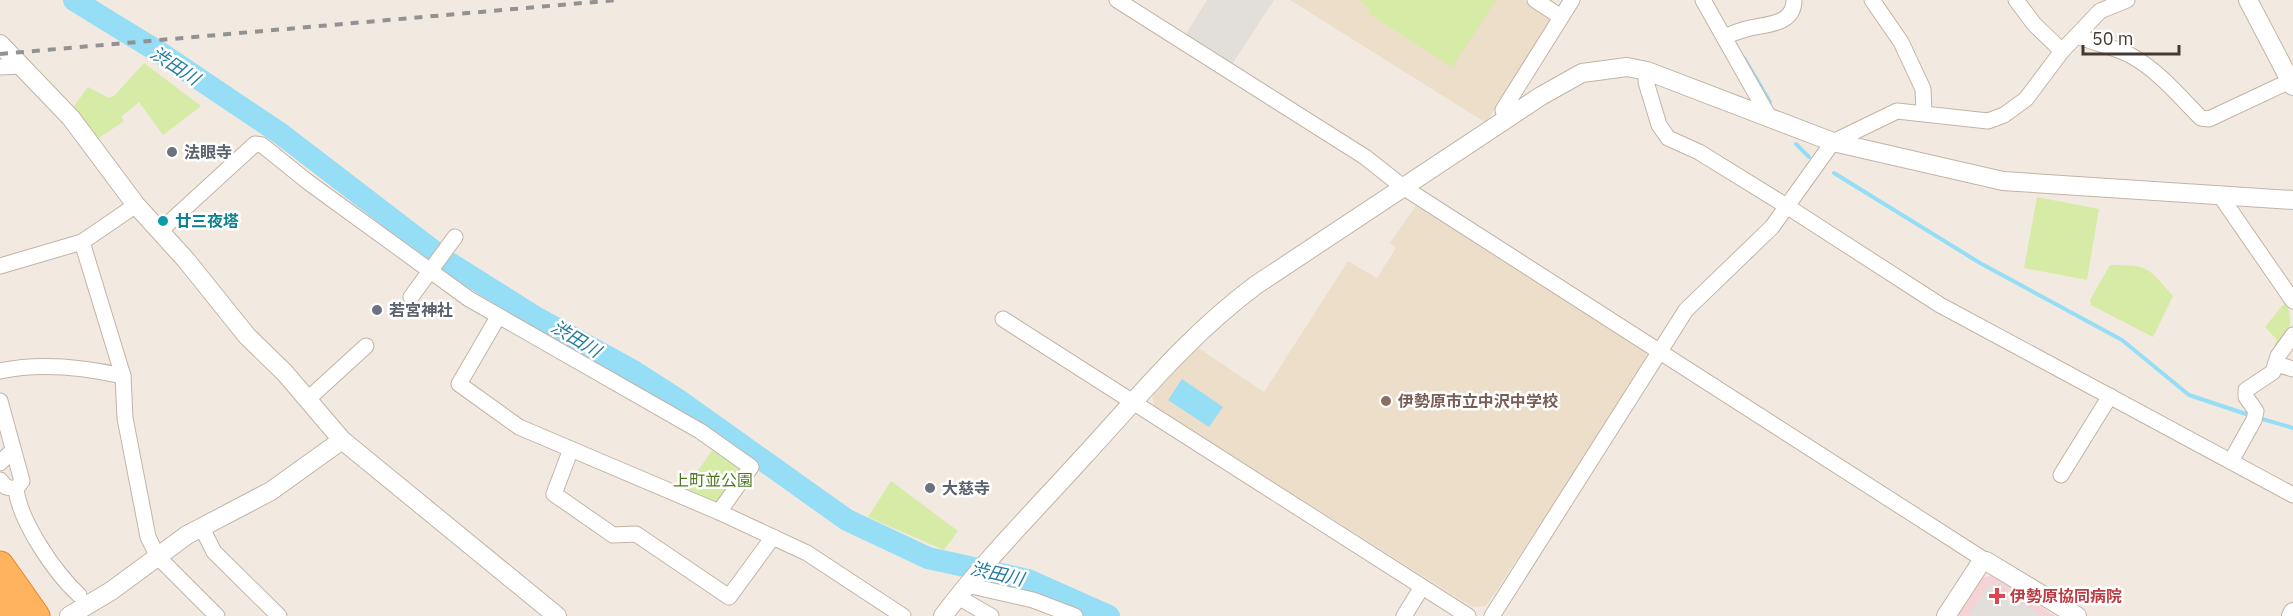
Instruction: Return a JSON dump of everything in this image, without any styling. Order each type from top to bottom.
[{"type":"highway","points":[[0,565],[36,616]]},
{"type":"highway","points":[[0,602],[10,616]]},
{"type":"street","points":[[1117,0],[1355,151],[1403,187],[1658,351],[1986,561],[2077,616]]},
{"type":"street","points":[[1535,0],[1561,17]]},
{"type":"street","points":[[1506,120],[1503,110],[1572,0]]},
{"type":"street","points":[[1703,0],[1769,117]]},
{"type":"street","points":[[1724,37],[1746,29],[1780,22],[1790,15],[1794,0]]},
{"type":"street","points":[[1872,0],[1900,42],[1923,89],[1924,112]]},
{"type":"street","points":[[2016,0],[2034,24],[2062,51]]},
{"type":"street","points":[[1492,616],[1686,310],[1754,247],[1788,207],[1833,142],[1897,111],[1924,112],[1988,121],[2004,115],[2026,99],[2062,51],[2100,11],[2127,0]]},
{"type":"street","points":[[2077,36],[2128,54],[2148,66],[2168,82],[2201,118],[2208,119],[2292,84],[2248,0]]},
{"type":"street","points":[[0,44],[71,118],[136,205],[247,336],[308,399],[342,440],[557,616]]},
{"type":"street","points":[[0,67],[21,66]]},
{"type":"street","points":[[943,616],[989,560],[1215,316],[1256,285],[1557,85],[1582,73],[1613,67],[1647,71],[1833,142],[2003,181],[2293,200]]},
{"type":"street","points":[[1647,71],[1646,82],[1663,133],[1788,207],[1940,305],[2293,495]]},
{"type":"street","points":[[160,231],[255,144],[262,145],[309,182],[498,317],[682,420],[750,467],[719,512]]},
{"type":"street","points":[[2219,194],[2293,300]]},
{"type":"street","points":[[0,266],[82,242],[136,205]]},
{"type":"street","points":[[411,297],[454,237]]},
{"type":"street","points":[[82,242],[123,376],[125,418],[148,537],[158,557],[217,616]]},
{"type":"street","points":[[498,317],[459,384],[519,427],[719,512],[807,553],[903,616]]},
{"type":"street","points":[[1003,319],[1468,616]]},
{"type":"street","points":[[2231,461],[2255,416],[2246,397],[2246,390],[2273,372],[2278,356],[2293,335]]},
{"type":"street","points":[[308,399],[366,346]]},
{"type":"street","points":[[2276,364],[2293,369]]},
{"type":"street","points":[[0,371],[21,366],[86,368],[123,376]]},
{"type":"street","points":[[2061,475],[2110,396]]},
{"type":"street","points":[[0,401],[22,481],[16,489]]},
{"type":"street","points":[[69,616],[111,591],[202,528],[266,494],[342,440]]},
{"type":"street","points":[[571,449],[554,494],[613,535],[636,534],[729,597],[773,537]]},
{"type":"street","points":[[0,463],[13,450]]},
{"type":"street","points":[[0,480],[6,487],[16,489]]},
{"type":"street","points":[[16,489],[22,512],[53,567],[79,595]]},
{"type":"street","points":[[202,528],[214,552],[279,616]]},
{"type":"street","points":[[1946,616],[1980,564],[1986,561]]},
{"type":"street","points":[[1404,616],[1422,587]]},
{"type":"street","points":[[965,588],[991,616]]},
{"type":"street","points":[[965,588],[1033,600],[1075,616]]},
{"type":"street","points":[[2291,616],[2293,612]]},
{"type":"shaded area","points":[[1207,0],[1274,0],[1229,69],[1183,39]]},
{"type":"shaded area","points":[[1290,0],[1524,0],[1548,16],[1549,21],[1486,123]]},
{"type":"shaded area","name":"伊勢原市立中沢中学校","points":[[1417,204],[1644,349],[1647,357],[1561,494],[1486,606],[1472,607],[1154,406],[1152,396],[1197,347],[1264,392],[1348,261],[1377,278],[1396,248],[1390,243]]},
{"type":"shaded area","name":"伊勢原協同病院","points":[[1993,576],[2055,616],[1957,616],[1982,577]]},
{"type":"shaded area","points":[[1990,583],[2041,616],[1968,616]]},
{"type":"green space","points":[[1360,0],[1496,0],[1452,67],[1369,14],[1368,8]]},
{"type":"green space","points":[[144,63],[201,106],[163,135],[139,102],[121,117],[124,121],[96,140],[74,106],[88,87],[109,98],[115,95]]},
{"type":"green space","points":[[2037,197],[2099,209],[2087,280],[2024,268]]},
{"type":"green space","points":[[2110,265],[2141,267],[2152,273],[2173,296],[2153,337],[2091,305],[2090,300]]},
{"type":"green space","points":[[2286,301],[2290,326],[2277,348],[2274,345],[2277,340],[2265,327]]},
{"type":"green space","name":"上町並公園","points":[[715,446],[743,470],[719,505],[684,491]]},
{"type":"green space","points":[[891,481],[958,531],[944,550],[868,517]]},
{"type":"water","points":[[1182,379],[1223,407],[1209,427],[1168,400]]},
{"type":"waterway","name":"渋田川","points":[[74,0],[162,54],[281,134],[448,262],[537,318],[635,372],[677,399],[847,520],[928,558],[1028,580],[1109,616]]},
{"type":"waterway","points":[[1744,58],[1770,102]]},
{"type":"waterway","points":[[1796,144],[1809,157]]},
{"type":"waterway","points":[[1834,173],[1980,263],[2122,340],[2189,395],[2252,416]]},
{"type":"waterway","points":[[2259,418],[2293,428]]},
{"type":"railway","points":[[0,54],[617,0]]},
{"type":"place","name":"法眼寺","points":[[172,152]]},
{"type":"place","name":"廿三夜塔","points":[[163,221]]},
{"type":"place","name":"若宮神社","points":[[377,310]]},
{"type":"place","name":"伊勢原市立中沢中学校","points":[[1386,401]]},
{"type":"place","name":"大慈寺","points":[[930,488]]},
{"type":"place","name":"伊勢原協同病院","points":[[1997,596]]}]
